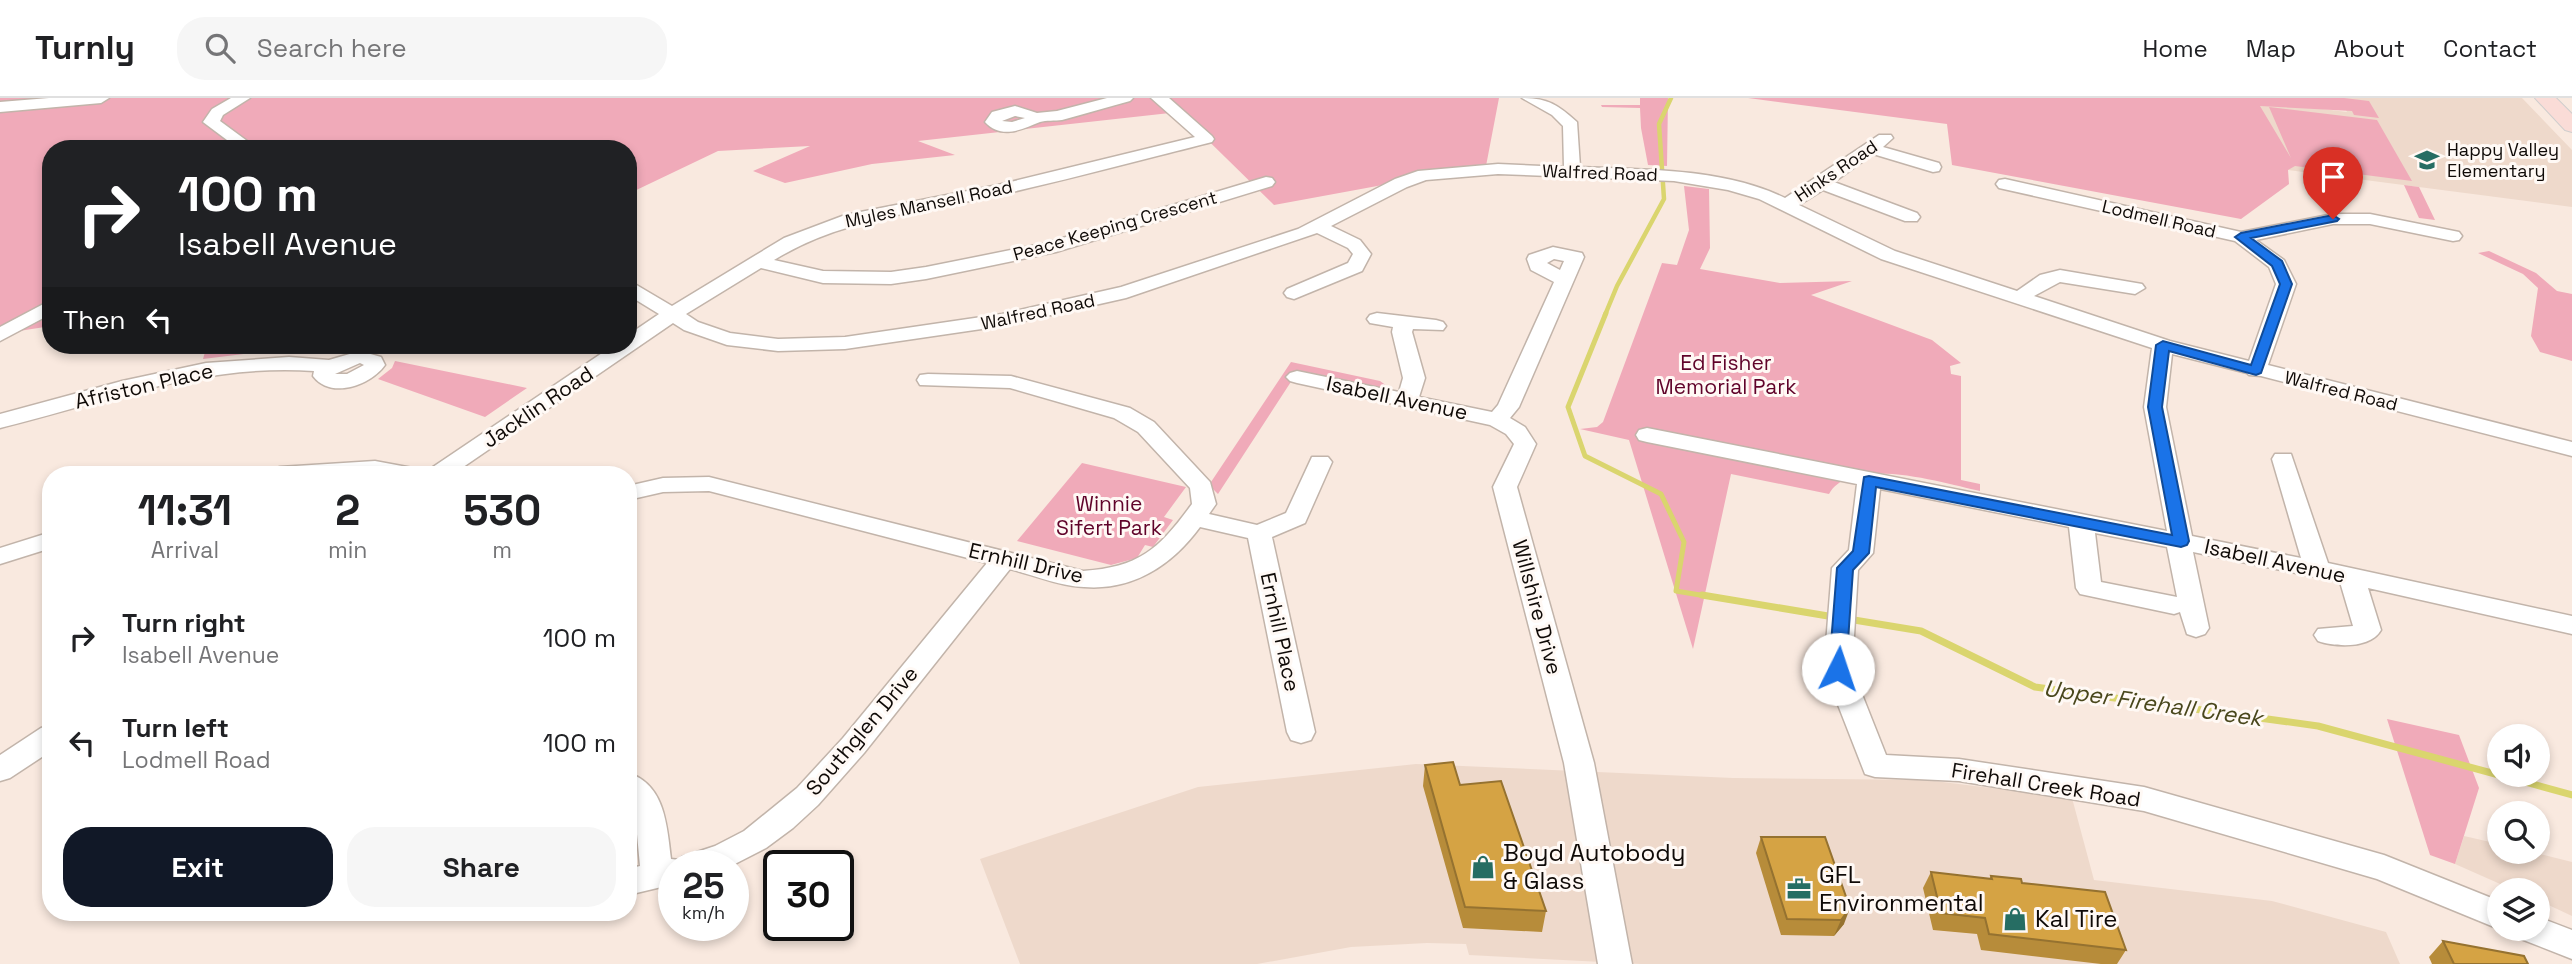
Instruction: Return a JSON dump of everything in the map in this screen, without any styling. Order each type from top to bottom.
[{"type":"main road","points":[[2544,98],[2572,126]]},
{"type":"street","points":[[0,107],[102,98]]},
{"type":"street","points":[[237,140],[211,122],[217,111],[242,98]]},
{"type":"street","points":[[1033,118],[1057,116],[1125,98]]},
{"type":"street","name":"Myles Mansell Road","points":[[671,315],[790,242],[851,219],[998,190],[1206,139],[1159,98]]},
{"type":"street","points":[[1530,98],[1551,108],[1571,125],[1572,171]]},
{"type":"street","name":"Hinks Road","points":[[1786,204],[1797,200],[1878,144],[1933,167]]},
{"type":"street","name":"Walfred Road","points":[[637,292],[671,315],[708,333],[752,344],[821,344],[903,336],[1002,320],[1103,299],[1320,227],[1401,183],[1424,175],[1489,169],[1696,178],[1751,190],[1786,204],[1888,255],[2163,345],[2572,449]]},
{"type":"street","name":"Peace Keeping Crescent","points":[[757,261],[823,277],[891,278],[926,273],[1049,248],[1266,182]]},
{"type":"street","points":[[1821,183],[1911,217]]},
{"type":"street","name":"Lodmell Road","points":[[2004,184],[2241,237],[2277,264],[2286,284],[2256,370]]},
{"type":"street","points":[[2241,237],[2333,219],[2370,219],[2453,236]]},
{"type":"street","points":[[1294,293],[1355,267],[1362,254],[1354,244],[1320,227]]},
{"type":"street","points":[[2019,298],[2047,279],[2060,276],[2135,288]]},
{"type":"street","points":[[1497,420],[1508,407],[1565,280]]},
{"type":"street","points":[[8,331],[42,311]]},
{"type":"street","name":"Jacklin Road","points":[[637,338],[671,315]]},
{"type":"street","points":[[1377,319],[1436,326]]},
{"type":"street","points":[[8,331],[42,322]]},
{"type":"street","points":[[1405,322],[1402,332],[1414,378],[1407,401]]},
{"type":"street","points":[[2163,345],[2155,407],[2196,628]]},
{"type":"street","name":"Jacklin Road","points":[[451,466],[614,354]]},
{"type":"street","name":"Afriston Place","points":[[0,421],[198,371],[283,362],[331,366]]},
{"type":"street","name":"Isabell Avenue","points":[[1297,377],[1497,420]]},
{"type":"street","name":"Ernhill Drive","points":[[637,491],[663,485],[709,484],[1083,579],[1122,575],[1154,560],[1171,546],[1204,504],[1202,487],[1146,427],[1135,419],[1011,382],[928,380]]},
{"type":"street","name":"Willshire Drive","points":[[1497,420],[1512,427],[1525,444],[1505,487],[1579,763],[1615,964]]},
{"type":"street","name":"Isabell Avenue","points":[[1647,435],[2318,569],[2572,625]]},
{"type":"street","points":[[2283,458],[2318,569]]},
{"type":"street","points":[[1194,518],[1259,533],[1296,517],[1320,462]]},
{"type":"street","name":"Firehall Creek Road","points":[[1869,481],[1861,553],[1845,568],[1838,669],[1875,766],[1959,770],[2144,799],[2384,868],[2487,910]]},
{"type":"street","points":[[2081,522],[2089,588],[2174,605]]},
{"type":"street","name":"Ernhill Place","points":[[1259,533],[1301,732]]},
{"type":"street","points":[[0,556],[42,543]]},
{"type":"street","name":"Southglen Drive","points":[[735,850],[772,828],[822,784],[1003,560]]},
{"type":"street","points":[[2327,635],[2357,635],[2368,630],[2351,576]]},
{"type":"street","points":[[0,770],[42,742]]},
{"type":"street","points":[[637,794],[650,810],[653,876]]},
{"type":"street","points":[[2550,936],[2572,945]]},
{"type":"shaded area","name":"Happy Valley Elementary","points":[[2339,98],[2522,98],[2572,150],[2572,207],[2288,170],[2248,100],[2347,112]]},
{"type":"shaded area","points":[[1416,764],[1733,778],[1926,780],[2072,798],[2094,880],[2272,901],[2386,932],[2400,964],[1641,964],[1469,955],[1466,944],[1427,943],[1351,947],[1257,964],[1020,964],[980,859],[1198,787]]},
{"type":"shaded area","points":[[2464,836],[2487,841],[2487,864],[2550,864],[2550,856],[2572,862],[2572,916],[2550,906],[2550,878],[2487,878],[2455,864]]},
{"type":"green space","points":[[0,98],[1499,98],[1486,166],[1274,205],[1179,112],[918,141],[955,155],[872,164],[785,183],[753,171],[810,146],[718,151],[637,190],[637,140],[42,140],[42,327],[0,334]]},
{"type":"green space","points":[[1640,98],[1668,98],[1667,166],[1648,165],[1640,108],[1601,105],[1640,105]]},
{"type":"green space","points":[[1748,98],[2344,98],[2369,101],[2379,118],[2354,115],[2352,111],[2260,106],[2291,158],[2269,107],[2377,120],[2412,181],[2295,166],[2288,170],[2289,184],[2241,219],[1952,165],[1947,124]]},
{"type":"green space","points":[[2404,185],[2419,187],[2435,220],[2419,218]]},
{"type":"green space","name":"Ed Fisher Memorial Park","points":[[1684,186],[1709,189],[1710,248],[1700,269],[1780,283],[1852,281],[1811,295],[1932,340],[1961,363],[1950,366],[1951,374],[1961,376],[1961,480],[1980,484],[1980,491],[1923,478],[1878,474],[1857,476],[1841,482],[1829,494],[1731,474],[1693,649],[1629,440],[1580,429],[1597,427],[1603,422],[1662,263],[1677,265],[1689,230]]},
{"type":"green space","points":[[2489,251],[2536,273],[2557,291],[2572,294],[2572,361],[2540,352],[2531,336],[2538,288],[2523,274],[2478,253]]},
{"type":"green space","points":[[204,354],[244,354],[203,359]]},
{"type":"green space","points":[[395,361],[527,388],[485,417],[378,379],[392,368]]},
{"type":"green space","points":[[1291,362],[1380,381],[1394,391],[1298,371],[1218,494],[1209,485]]},
{"type":"green space","name":"Winnie Sifert Park","points":[[1082,463],[1186,487],[1164,517],[1173,520],[1153,547],[1145,545],[1137,558],[1111,565],[1017,541]]},
{"type":"green space","points":[[2387,719],[2459,735],[2479,788],[2455,864],[2430,855]]},
{"type":"building","name":"Boyd Autobody & Glass","points":[[1453,762],[1460,785],[1501,781],[1546,911],[1465,907],[1425,765]]},
{"type":"building","name":"GFL Environmental","points":[[1761,837],[1825,837],[1850,908],[1841,920],[1787,919]]},
{"type":"building","name":"Kal Tire","points":[[1931,872],[1992,879],[1991,876],[2021,879],[2022,883],[2105,892],[2126,950],[1989,934],[1985,918],[1941,913]]},
{"type":"building","points":[[2443,941],[2524,956],[2528,964],[2454,964]]},
{"type":"waterway","name":"Upper Firehall Creek","points":[[1605,315],[1617,286],[1664,199],[1659,124],[1671,98]]},
{"type":"waterway","name":"Upper Firehall Creek","points":[[1606,313],[1568,407],[1585,456],[1661,494],[1684,542],[1676,591],[1712,597]]},
{"type":"waterway","name":"Upper Firehall Creek","points":[[1702,595],[1834,617]]},
{"type":"waterway","name":"Upper Firehall Creek","points":[[1848,619],[1921,631],[2035,687],[2318,726],[2487,772]]},
{"type":"waterway","name":"Upper Firehall Creek","points":[[2543,787],[2572,795]]},
{"type":"place","name":"Happy Valley Elementary","points":[[2427,160]]},
{"type":"place","name":"Boyd Autobody & Glass","points":[[1483,867]]},
{"type":"place","name":"GFL Environmental","points":[[1799,889]]},
{"type":"place","name":"Kal Tire","points":[[2015,919]]},
{"type":"route","points":[[1838,669],[1845,568],[1861,553],[1869,481],[2181,541],[2155,407],[2163,345],[2256,370],[2286,284],[2277,264],[2241,237],[2333,219]]}]
